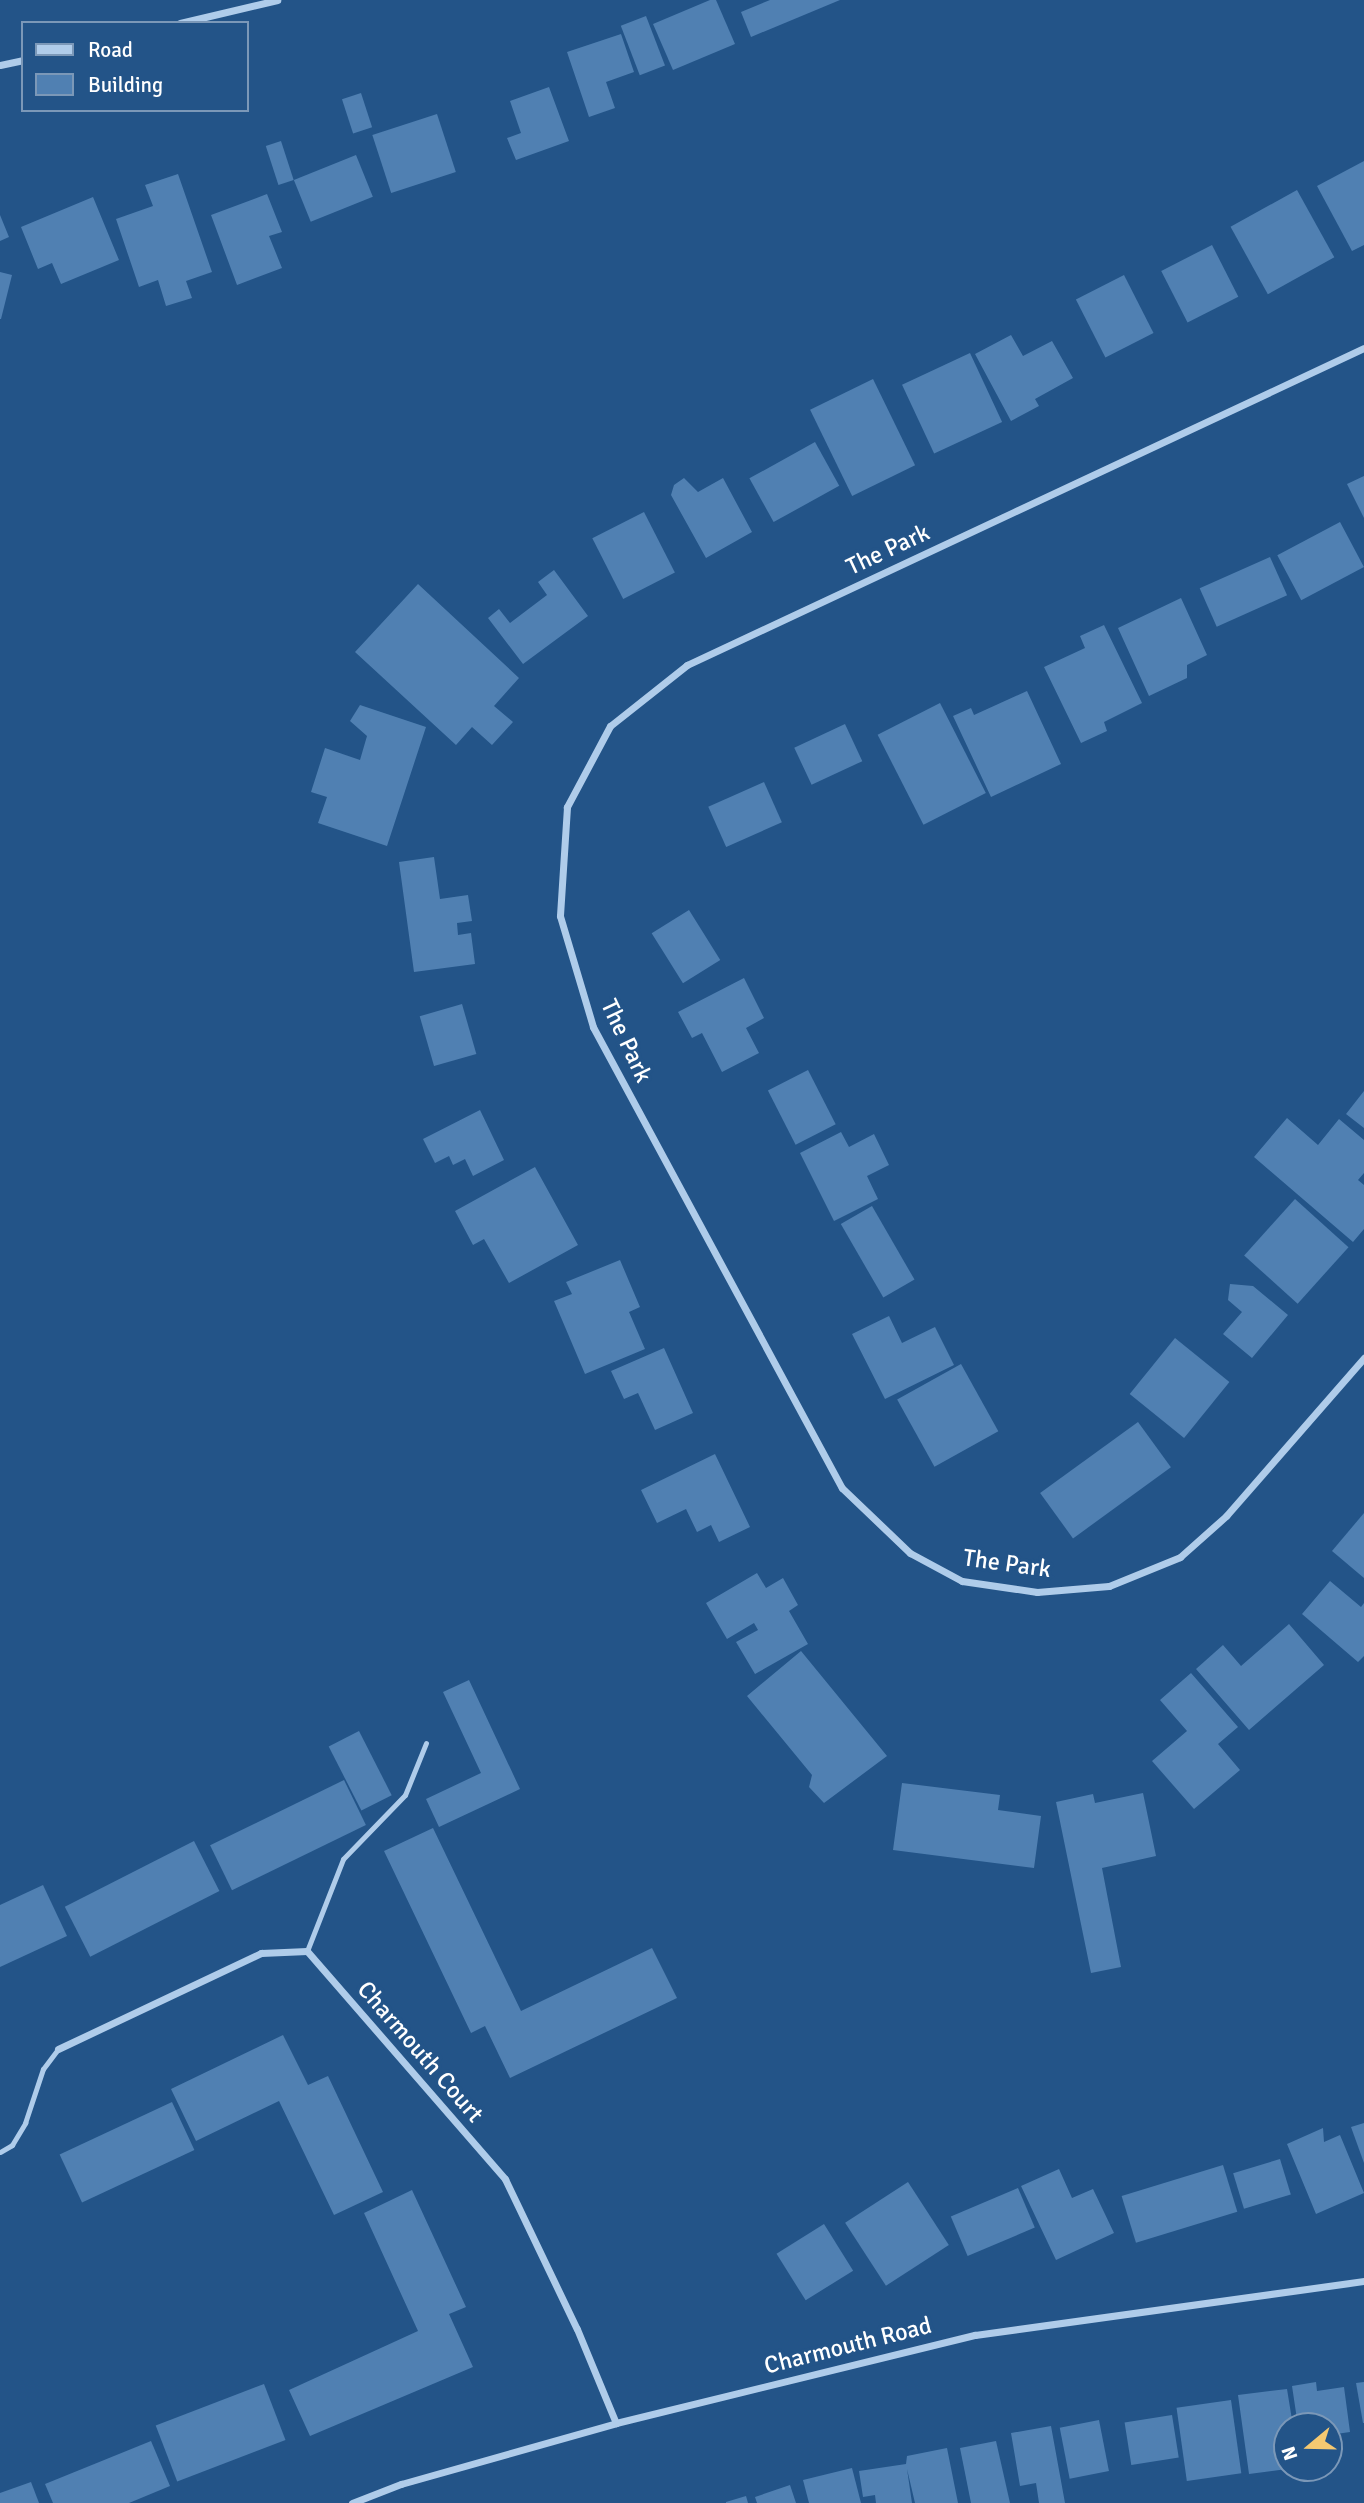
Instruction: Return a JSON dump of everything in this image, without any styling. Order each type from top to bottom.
[{"type":"street","points":[[188,21],[277,0]]},
{"type":"street","points":[[0,65],[21,60]]},
{"type":"street","name":"The Park","points":[[1364,348],[687,665],[610,726],[567,807],[560,916],[593,1027],[842,1488],[910,1553],[962,1581],[1037,1592],[1109,1586],[1180,1558],[1226,1516],[1364,1358]]},
{"type":"street","points":[[58,2049],[261,1953],[307,1951]]},
{"type":"street","name":"Charmouth Court","points":[[307,1951],[505,2179],[577,2329],[616,2423]]},
{"type":"street","name":"Charmouth Road","points":[[352,2503],[401,2484],[616,2423],[975,2335],[1364,2281]]},
{"type":"lane","points":[[307,1951],[343,1859],[405,1795],[426,1742]]},
{"type":"lane","points":[[0,2152],[12,2145],[25,2123],[43,2068],[58,2049]]},
{"type":"building","points":[[710,0],[716,0],[735,44],[673,70],[653,24]]},
{"type":"building","points":[[770,0],[840,0],[751,37],[741,12]]},
{"type":"building","points":[[646,16],[665,65],[640,75],[621,26]]},
{"type":"building","points":[[621,34],[634,72],[606,82],[615,108],[589,117],[567,52]]},
{"type":"building","points":[[549,87],[569,141],[516,160],[507,138],[521,133],[510,101]]},
{"type":"building","points":[[361,93],[372,127],[353,133],[342,99]]},
{"type":"building","points":[[437,114],[456,172],[391,193],[372,135]]},
{"type":"building","points":[[281,141],[294,180],[278,185],[266,146]]},
{"type":"building","points":[[356,155],[373,197],[311,222],[294,180]]},
{"type":"building","points":[[1364,161],[1364,245],[1352,251],[1317,186]]},
{"type":"building","points":[[178,174],[212,272],[186,281],[192,298],[166,306],[158,280],[139,287],[116,219],[153,206],[145,185]]},
{"type":"building","points":[[1297,190],[1334,257],[1268,294],[1231,227]]},
{"type":"building","points":[[267,194],[282,232],[269,236],[282,268],[237,285],[211,215]]},
{"type":"building","points":[[93,197],[119,260],[61,284],[52,263],[38,269],[21,227]]},
{"type":"building","points":[[0,215],[9,237],[0,241]]},
{"type":"building","points":[[1212,245],[1238,297],[1188,323],[1161,271]]},
{"type":"building","points":[[0,272],[12,275],[1,319],[0,319]]},
{"type":"building","points":[[1124,275],[1154,333],[1105,357],[1076,300]]},
{"type":"building","points":[[1011,335],[1023,356],[1052,341],[1073,378],[1035,399],[1039,406],[1011,421],[975,354]]},
{"type":"building","points":[[970,353],[1002,422],[934,454],[902,385]]},
{"type":"building","points":[[873,379],[915,465],[852,496],[810,410]]},
{"type":"building","points":[[815,442],[839,486],[774,522],[749,478]]},
{"type":"building","points":[[1364,476],[1364,518],[1347,484]]},
{"type":"building","points":[[684,478],[698,492],[723,478],[752,532],[706,558],[671,495],[674,485]]},
{"type":"building","points":[[644,512],[675,573],[623,599],[592,538]]},
{"type":"building","points":[[1340,522],[1364,567],[1301,600],[1277,555]]},
{"type":"building","points":[[1270,557],[1287,595],[1217,627],[1200,588]]},
{"type":"building","points":[[554,570],[588,616],[523,664],[488,618],[499,609],[510,623],[547,595],[538,582]]},
{"type":"building","points":[[418,584],[519,678],[494,706],[513,722],[492,745],[472,727],[456,745],[355,652]]},
{"type":"building","points":[[1181,598],[1207,655],[1187,665],[1187,678],[1149,696],[1118,628]]},
{"type":"building","points":[[1104,625],[1142,703],[1104,722],[1107,731],[1081,743],[1044,667],[1085,648],[1080,636]]},
{"type":"building","points":[[1027,691],[1061,764],[991,797],[953,716],[971,708],[974,715]]},
{"type":"building","points":[[940,703],[986,793],[923,825],[878,735]]},
{"type":"building","points":[[360,705],[426,727],[387,846],[318,823],[327,797],[311,792],[325,748],[360,760],[367,736],[350,721]]},
{"type":"building","points":[[845,724],[862,761],[812,785],[794,748]]},
{"type":"building","points":[[764,782],[782,822],[726,847],[708,807]]},
{"type":"building","points":[[434,857],[440,899],[468,895],[472,921],[457,923],[458,935],[471,933],[475,964],[414,972],[399,862]]},
{"type":"building","points":[[689,910],[720,960],[683,983],[652,933]]},
{"type":"building","points":[[744,978],[764,1018],[746,1028],[759,1053],[722,1072],[702,1033],[692,1038],[678,1012]]},
{"type":"building","points":[[462,1004],[476,1054],[434,1066],[420,1016]]},
{"type":"building","points":[[808,1070],[836,1124],[796,1145],[768,1090]]},
{"type":"building","points":[[1364,1091],[1364,1128],[1346,1114]]},
{"type":"building","points":[[480,1110],[504,1160],[473,1176],[465,1159],[453,1165],[449,1156],[435,1163],[423,1139]]},
{"type":"building","points":[[1287,1118],[1318,1145],[1339,1119],[1364,1140],[1364,1173],[1358,1180],[1364,1185],[1364,1229],[1353,1242],[1254,1157]]},
{"type":"building","points":[[841,1132],[849,1147],[874,1134],[889,1165],[867,1176],[878,1199],[834,1221],[800,1153]]},
{"type":"building","points":[[535,1167],[578,1245],[509,1283],[484,1239],[473,1245],[455,1211]]},
{"type":"building","points":[[1295,1199],[1349,1247],[1298,1304],[1244,1255]]},
{"type":"building","points":[[872,1206],[914,1280],[883,1298],[841,1224]]},
{"type":"building","points":[[620,1260],[640,1307],[629,1312],[645,1349],[585,1374],[554,1301],[572,1294],[566,1282]]},
{"type":"building","points":[[1230,1284],[1253,1286],[1288,1315],[1252,1358],[1223,1334],[1242,1312],[1228,1300]]},
{"type":"building","points":[[889,1316],[902,1343],[935,1327],[954,1365],[885,1399],[852,1334]]},
{"type":"building","points":[[1175,1338],[1229,1382],[1184,1438],[1130,1394]]},
{"type":"building","points":[[664,1348],[693,1413],[655,1430],[638,1393],[624,1399],[611,1371]]},
{"type":"building","points":[[961,1364],[998,1431],[934,1467],[897,1399]]},
{"type":"building","points":[[1138,1422],[1171,1467],[1073,1538],[1040,1493]]},
{"type":"building","points":[[715,1454],[750,1527],[719,1542],[711,1525],[697,1532],[686,1509],[657,1523],[641,1490]]},
{"type":"building","points":[[1364,1513],[1364,1578],[1332,1551]]},
{"type":"building","points":[[757,1573],[766,1588],[783,1578],[798,1605],[789,1611],[808,1644],[755,1674],[736,1642],[758,1630],[754,1623],[727,1639],[706,1603]]},
{"type":"building","points":[[1330,1581],[1361,1607],[1364,1603],[1364,1656],[1358,1662],[1302,1614]]},
{"type":"building","points":[[1289,1624],[1324,1665],[1249,1730],[1196,1669],[1223,1645],[1241,1666]]},
{"type":"building","points":[[801,1651],[887,1756],[824,1803],[809,1787],[812,1775],[747,1696]]},
{"type":"building","points":[[1191,1673],[1238,1727],[1218,1744],[1240,1770],[1194,1809],[1152,1761],[1187,1731],[1160,1700]]},
{"type":"building","points":[[469,1680],[520,1789],[439,1827],[426,1799],[481,1773],[443,1692]]},
{"type":"building","points":[[359,1731],[392,1795],[361,1811],[329,1746]]},
{"type":"building","points":[[344,1780],[366,1825],[232,1890],[210,1845]]},
{"type":"building","points":[[902,1783],[1000,1795],[998,1810],[1041,1816],[1034,1868],[893,1850]]},
{"type":"building","points":[[1143,1793],[1156,1856],[1102,1868],[1121,1967],[1091,1973],[1056,1802],[1093,1794],[1095,1803]]},
{"type":"building","points":[[433,1828],[521,2011],[652,1948],[677,1998],[510,2078],[485,2026],[471,2033],[384,1851]]},
{"type":"building","points":[[194,1841],[219,1891],[90,1957],[65,1907]]},
{"type":"building","points":[[43,1885],[67,1936],[0,1967],[0,1905]]},
{"type":"building","points":[[283,2035],[308,2085],[328,2076],[383,2192],[334,2215],[279,2101],[196,2141],[171,2089]]},
{"type":"building","points":[[172,2102],[194,2150],[82,2202],[60,2154]]},
{"type":"building","points":[[1364,2123],[1364,2163],[1351,2127]]},
{"type":"building","points":[[1323,2128],[1324,2142],[1340,2135],[1364,2193],[1316,2214],[1287,2144]]},
{"type":"building","points":[[1280,2159],[1291,2194],[1244,2209],[1233,2173]]},
{"type":"building","points":[[1223,2165],[1237,2212],[1136,2243],[1122,2196]]},
{"type":"building","points":[[1059,2169],[1072,2198],[1093,2189],[1114,2233],[1056,2260],[1021,2186]]},
{"type":"building","points":[[908,2182],[949,2245],[886,2286],[845,2223]]},
{"type":"building","points":[[1018,2188],[1035,2228],[968,2256],[951,2217]]},
{"type":"building","points":[[412,2190],[466,2307],[449,2314],[473,2367],[310,2436],[289,2390],[418,2331],[364,2213]]},
{"type":"building","points":[[824,2224],[853,2271],[806,2300],[777,2254]]},
{"type":"building","points":[[1316,2382],[1317,2391],[1344,2387],[1350,2432],[1343,2433],[1343,2412],[1296,2412],[1292,2386]]},
{"type":"building","points":[[1364,2382],[1364,2423],[1363,2423],[1356,2383]]},
{"type":"building","points":[[264,2384],[286,2440],[177,2482],[156,2426]]},
{"type":"building","points":[[1287,2389],[1291,2412],[1273,2412],[1273,2471],[1249,2474],[1238,2395]]},
{"type":"building","points":[[1231,2400],[1241,2473],[1187,2481],[1177,2408]]},
{"type":"building","points":[[1172,2415],[1179,2457],[1131,2465],[1125,2423]]},
{"type":"building","points":[[1099,2420],[1109,2471],[1070,2479],[1060,2428]]},
{"type":"building","points":[[1051,2426],[1065,2503],[1039,2503],[1036,2483],[1020,2486],[1011,2433]]},
{"type":"building","points":[[151,2441],[170,2486],[129,2503],[53,2503],[45,2484]]},
{"type":"building","points":[[996,2441],[1010,2503],[971,2503],[960,2448]]},
{"type":"building","points":[[947,2448],[958,2503],[915,2503],[907,2469],[912,2503],[876,2503],[875,2495],[863,2497],[859,2471],[906,2464],[907,2456]]},
{"type":"building","points":[[852,2468],[861,2503],[809,2503],[803,2480]]},
{"type":"building","points":[[31,2482],[39,2503],[0,2503],[0,2493]]},
{"type":"building","points":[[790,2485],[796,2503],[757,2503],[755,2497]]},
{"type":"building","points":[[746,2496],[748,2503],[726,2503],[726,2502]]}]
